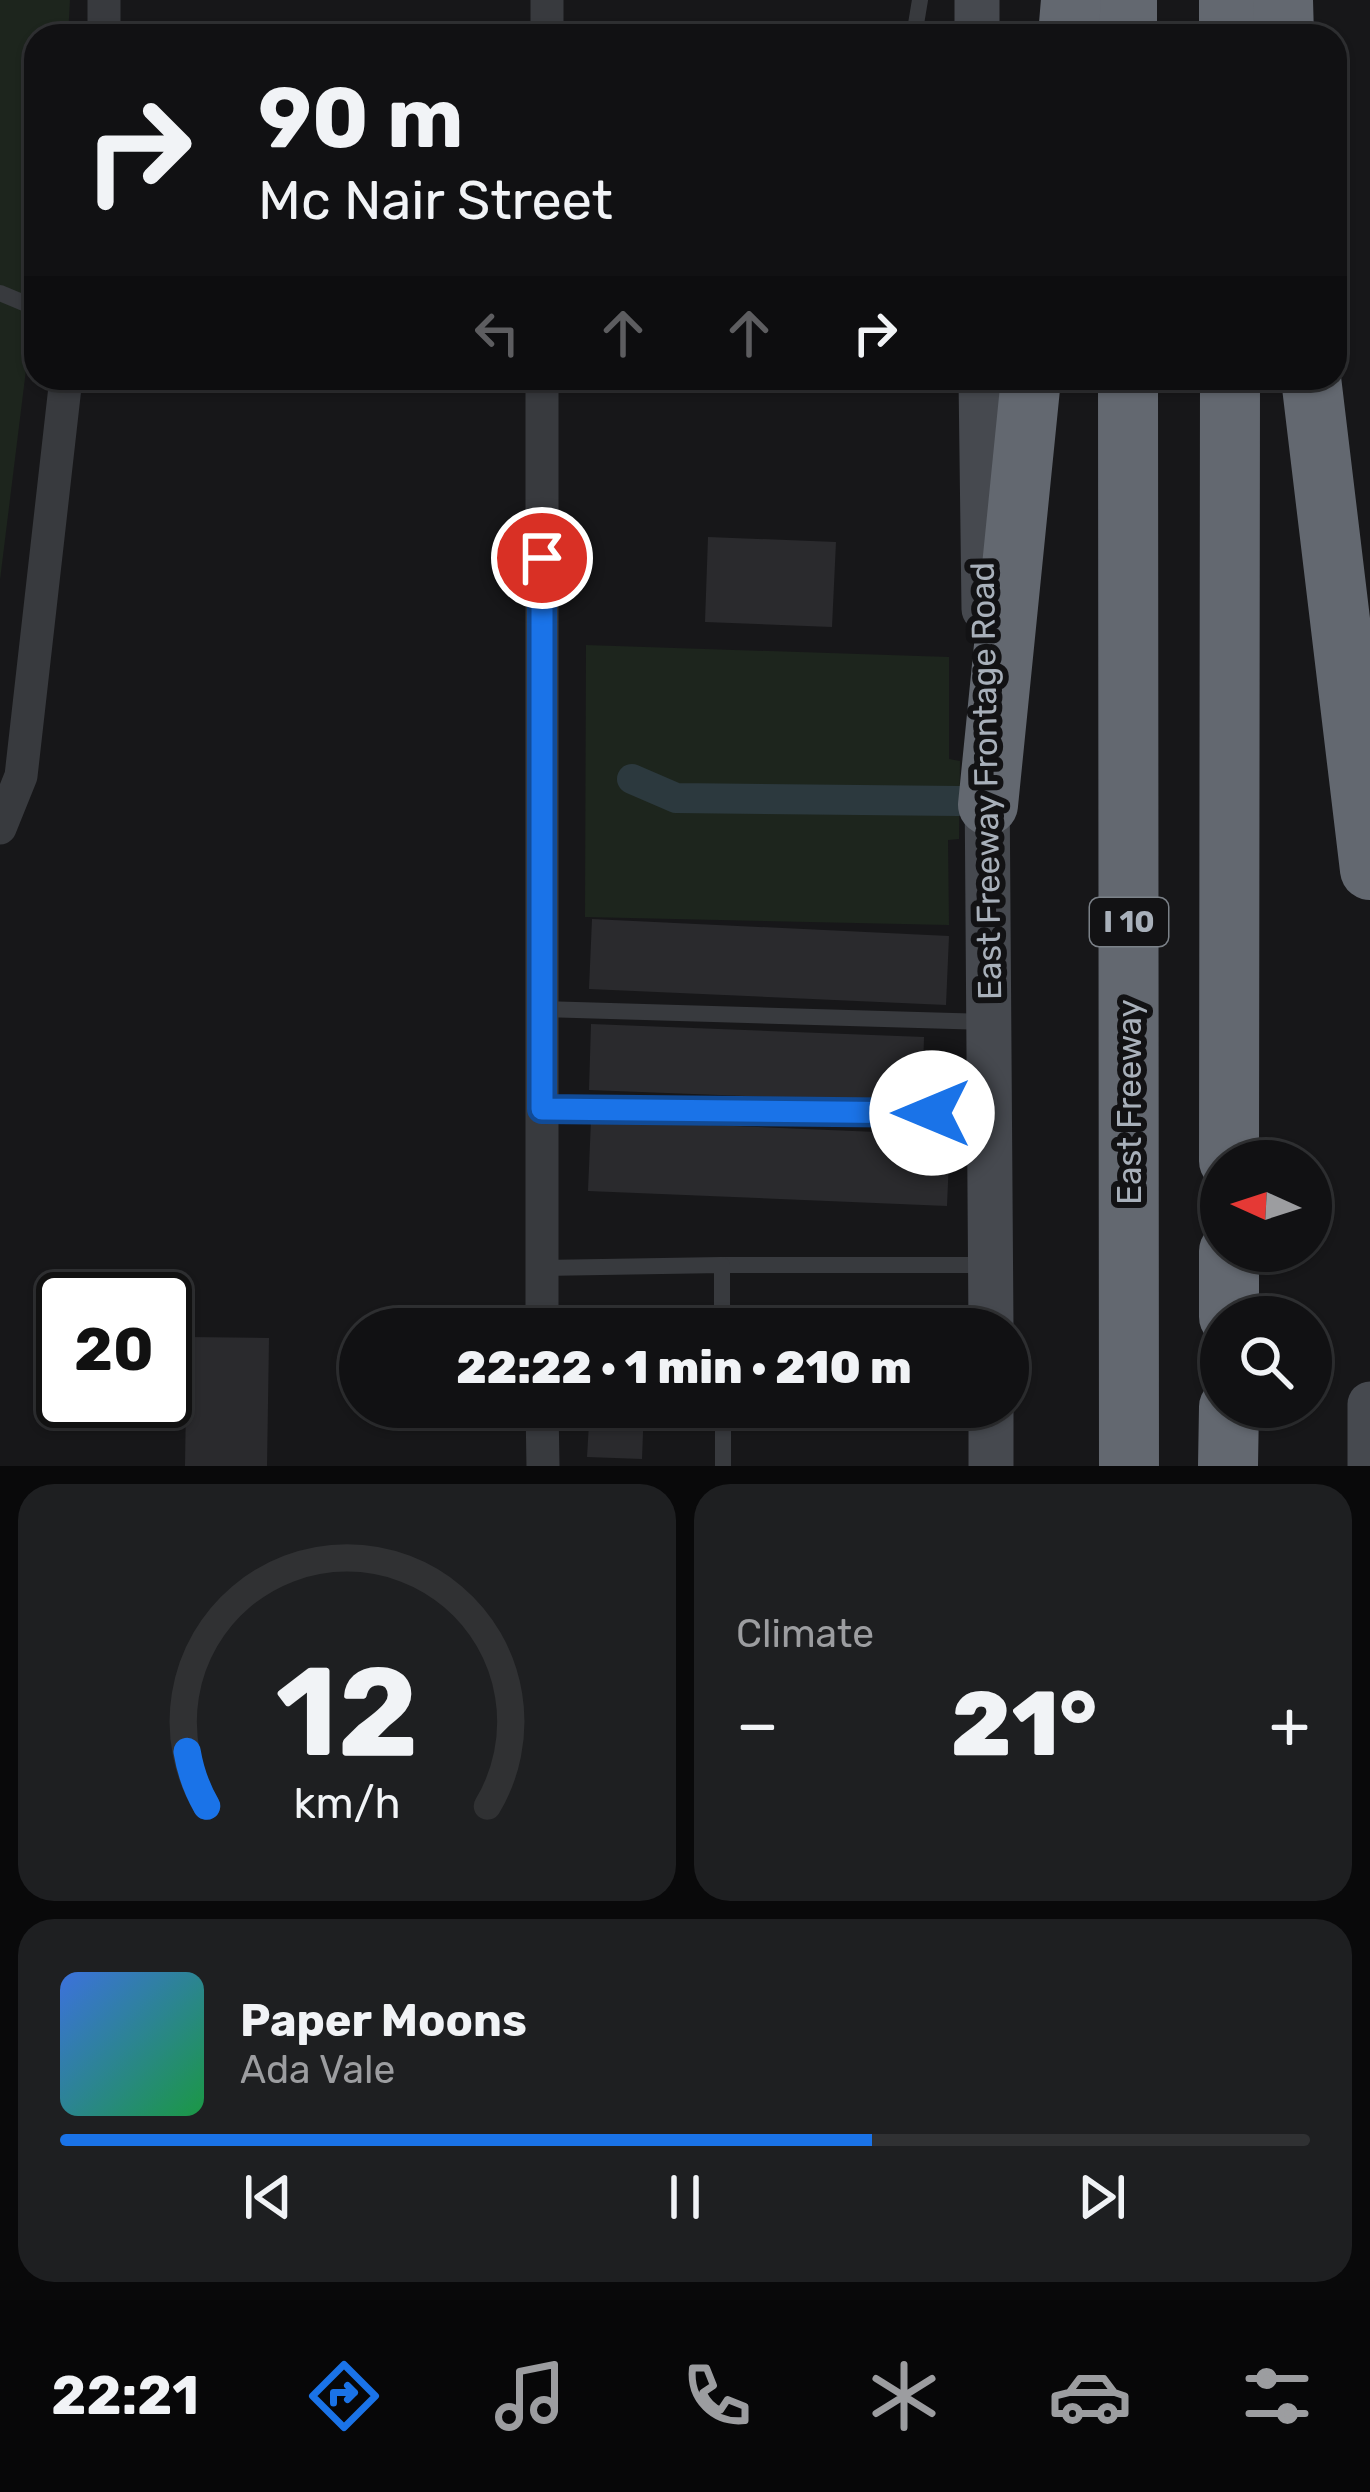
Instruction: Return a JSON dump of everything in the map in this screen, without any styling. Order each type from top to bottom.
[{"type":"highway","points":[[988,805],[1030,390]]},
{"type":"highway","name":"East Freeway","points":[[1128,390],[1129,1466]]},
{"type":"highway","points":[[1229,390],[1229,1140]]},
{"type":"highway","points":[[1313,390],[1370,870]]},
{"type":"highway","points":[[1228,1428],[1228,1466]]},
{"type":"main road","name":"East Freeway Frontage Road","points":[[981,390],[991,1308]]},
{"type":"main road","points":[[1370,1404],[1370,1466]]},
{"type":"main road","points":[[991,1428],[992,1466]]},
{"type":"street","points":[[0,827],[21,776],[65,390]]},
{"type":"street","points":[[542,390],[542,1308]]},
{"type":"street","points":[[542,1428],[542,1466]]},
{"type":"lane","points":[[542,1009],[989,1022]]},
{"type":"lane","points":[[542,1109],[932,1113],[937,1074],[989,1073]]},
{"type":"lane","points":[[722,1265],[722,1308]]},
{"type":"lane","points":[[542,1268],[990,1265]]},
{"type":"lane","points":[[723,1428],[723,1466]]},
{"type":"shaded area","points":[[0,0],[70,0],[69,24],[24,24],[24,386],[0,580]]},
{"type":"shaded area","points":[[586,645],[949,657],[949,759],[960,761],[959,839],[948,840],[949,925],[585,917]]},
{"type":"building","points":[[708,537],[836,542],[832,627],[705,622]]},
{"type":"building","points":[[592,919],[949,936],[946,1005],[589,989]]},
{"type":"building","points":[[591,1024],[924,1037],[922,1103],[589,1090]]},
{"type":"building","points":[[591,1120],[950,1135],[947,1206],[588,1191]]},
{"type":"building","points":[[192,1337],[269,1338],[267,1466],[185,1466],[186,1428],[192,1428]]},
{"type":"building","points":[[589,1428],[643,1428],[642,1459],[587,1457]]},
{"type":"waterway","points":[[632,779],[676,798],[959,801]]},
{"type":"route","points":[[542,558],[542,1109],[932,1113]]}]
